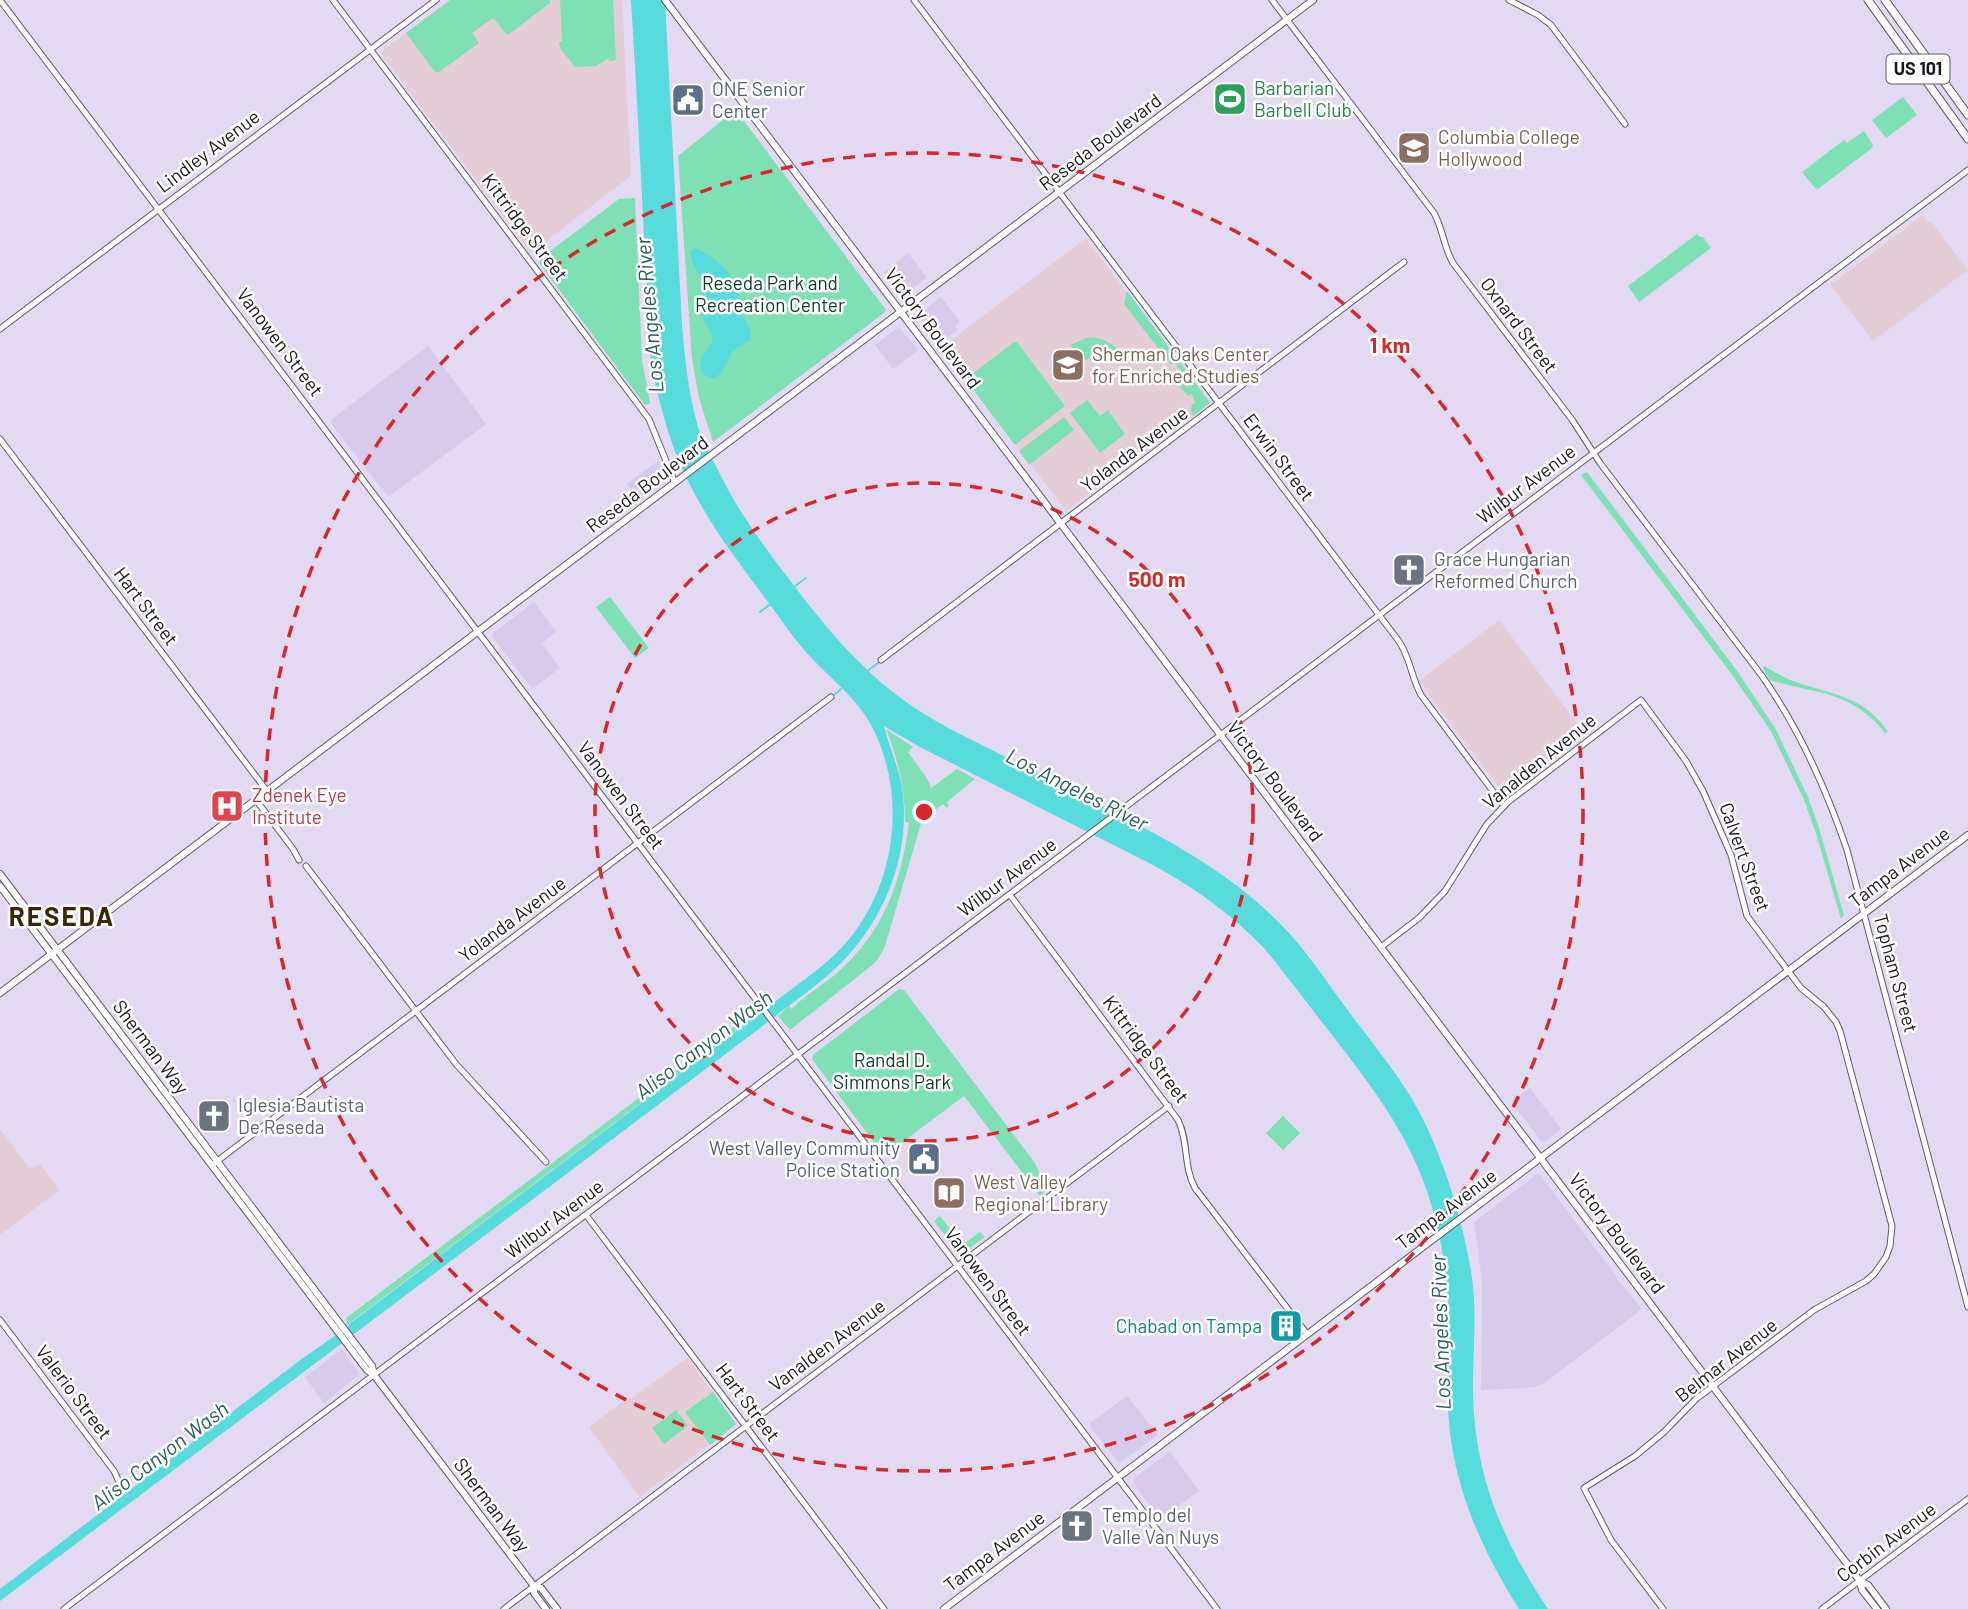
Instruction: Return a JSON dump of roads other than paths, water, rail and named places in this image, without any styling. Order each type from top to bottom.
[{"type":"highway","name":"US 101","points":[[1868,0],[1968,139]]},
{"type":"highway","name":"US 101","points":[[1885,0],[1968,115]]},
{"type":"main road","name":"Victory Boulevard","points":[[665,0],[1860,1581],[1862,1590],[1877,1609]]},
{"type":"main road","name":"Reseda Boulevard","points":[[0,993],[1313,0]]},
{"type":"main road","name":"Tampa Avenue","points":[[944,1609],[1968,835]]},
{"type":"main road","name":"Sherman Way","points":[[0,874],[54,952]]},
{"type":"main road","name":"Sherman Way","points":[[0,886],[102,1014],[349,1341],[367,1370],[374,1375],[534,1586],[541,1588],[557,1609]]},
{"type":"main road","name":"Victory Boulevard","points":[[1860,1581],[1868,1585],[1886,1609]]},
{"type":"main road","name":"Sherman Way","points":[[534,1586],[534,1593],[546,1609]]},
{"type":"street","name":"Vanowen Street","points":[[0,0],[1217,1609]]},
{"type":"street","name":"Kittridge Street","points":[[333,0],[649,419],[677,481]]},
{"type":"street","name":"Lindley Avenue","points":[[0,329],[436,0]]},
{"type":"street","name":"Erwin Street","points":[[914,0],[1402,645],[1420,695],[1504,806]]},
{"type":"street","name":"Oxnard Street","points":[[1272,0],[1436,216],[1453,263],[1752,663]]},
{"type":"street","points":[[1509,0],[1551,25],[1625,124]]},
{"type":"street","name":"Wilbur Avenue","points":[[64,1609],[1968,170]]},
{"type":"street","name":"Yolanda Avenue","points":[[881,660],[1405,262]]},
{"type":"street","name":"Hart Street","points":[[0,439],[267,791]]},
{"type":"street","name":"Topham Street","points":[[1752,663],[1784,709],[1816,768],[1843,841],[1968,1307]]},
{"type":"street","name":"Yolanda Avenue","points":[[214,1163],[831,697]]},
{"type":"street","name":"Vanalden Avenue","points":[[1381,947],[1419,918],[1445,891],[1487,824],[1504,806],[1641,699]]},
{"type":"street","name":"Calvert Street","points":[[1641,699],[1686,761],[1703,791],[1731,855],[1747,916],[1803,991],[1831,1015],[1840,1031],[1892,1226],[1886,1257]]},
{"type":"street","points":[[256,800],[301,859]]},
{"type":"street","points":[[306,866],[456,1064],[546,1162]]},
{"type":"street","name":"Kittridge Street","points":[[1010,895],[1169,1106],[1183,1129],[1187,1170],[1195,1188],[1307,1334]]},
{"type":"street","name":"Vanalden Avenue","points":[[504,1609],[1169,1106]]},
{"type":"street","name":"Hart Street","points":[[586,1215],[884,1609]]},
{"type":"street","name":"Belmar Avenue","points":[[1662,1609],[1611,1540],[1584,1488],[1622,1466],[1649,1446],[1692,1403],[1814,1310],[1866,1281],[1878,1270],[1886,1257]]},
{"type":"street","name":"Valerio Street","points":[[0,1320],[114,1471],[120,1484]]},
{"type":"street","name":"Corbin Avenue","points":[[1822,1609],[1968,1499]]},
{"type":"water","name":"Los Angeles River","points":[[631,0],[665,0],[682,325],[687,374],[701,435],[730,494],[745,519],[810,606],[841,643],[875,677],[938,722],[1156,834],[1236,885],[1297,942],[1389,1065],[1423,1118],[1442,1162],[1457,1210],[1473,1292],[1474,1417],[1484,1475],[1516,1557],[1548,1609],[1519,1609],[1483,1543],[1464,1497],[1449,1423],[1448,1296],[1435,1218],[1418,1167],[1406,1143],[1380,1099],[1349,1057],[1264,948],[1211,902],[1151,864],[918,746],[884,726],[902,787],[903,837],[891,886],[881,909],[853,950],[836,968],[0,1601],[0,1589],[820,967],[853,934],[876,896],[890,847],[892,822],[892,796],[881,746],[863,713],[799,644],[719,534],[684,472],[662,411],[649,345]]},
{"type":"water","points":[[695,248],[707,254],[734,280],[742,314],[751,333],[750,340],[733,351],[721,373],[714,379],[704,375],[700,363],[713,338],[700,312],[706,289],[691,257],[691,251]]},
{"type":"waterway","points":[[795,586],[806,578]]},
{"type":"waterway","points":[[760,612],[771,604]]},
{"type":"waterway","points":[[866,672],[881,661]]},
{"type":"waterway","points":[[832,697],[841,689]]},
{"type":"place","name":"Barbarian Barbell Club","points":[[1230,99]]},
{"type":"place","name":"ONE Senior Center","points":[[688,100]]},
{"type":"place","name":"Columbia College Hollywood","points":[[1414,148]]},
{"type":"place","name":"Sherman Oaks Center for Enriched Studies","points":[[1068,365]]},
{"type":"place","name":"Grace Hungarian Reformed Church","points":[[1409,570]]},
{"type":"place","name":"Zdenek Eye Institute","points":[[227,806]]},
{"type":"place","name":"Iglesia Bautista De Reseda","points":[[214,1116]]},
{"type":"place","name":"West Valley Community Police Station","points":[[924,1159]]},
{"type":"place","name":"West Valley Regional Library","points":[[949,1193]]},
{"type":"place","name":"Chabad on Tampa","points":[[1286,1326]]},
{"type":"place","name":"Templo del Valle Van Nuys","points":[[1077,1526]]},
{"type":"district","name":"RESEDA","points":[[62,917]]},
{"type":"park label","name":"Reseda Park and Recreation Center","points":[[770,294]]},
{"type":"park label","name":"Randal D. Simmons Park","points":[[892,1071]]},
{"type":"water label","name":"Aliso Canyon Wash","points":[[704,1045]]},
{"type":"water label","name":"Aliso Canyon Wash","points":[[160,1456]]}]
